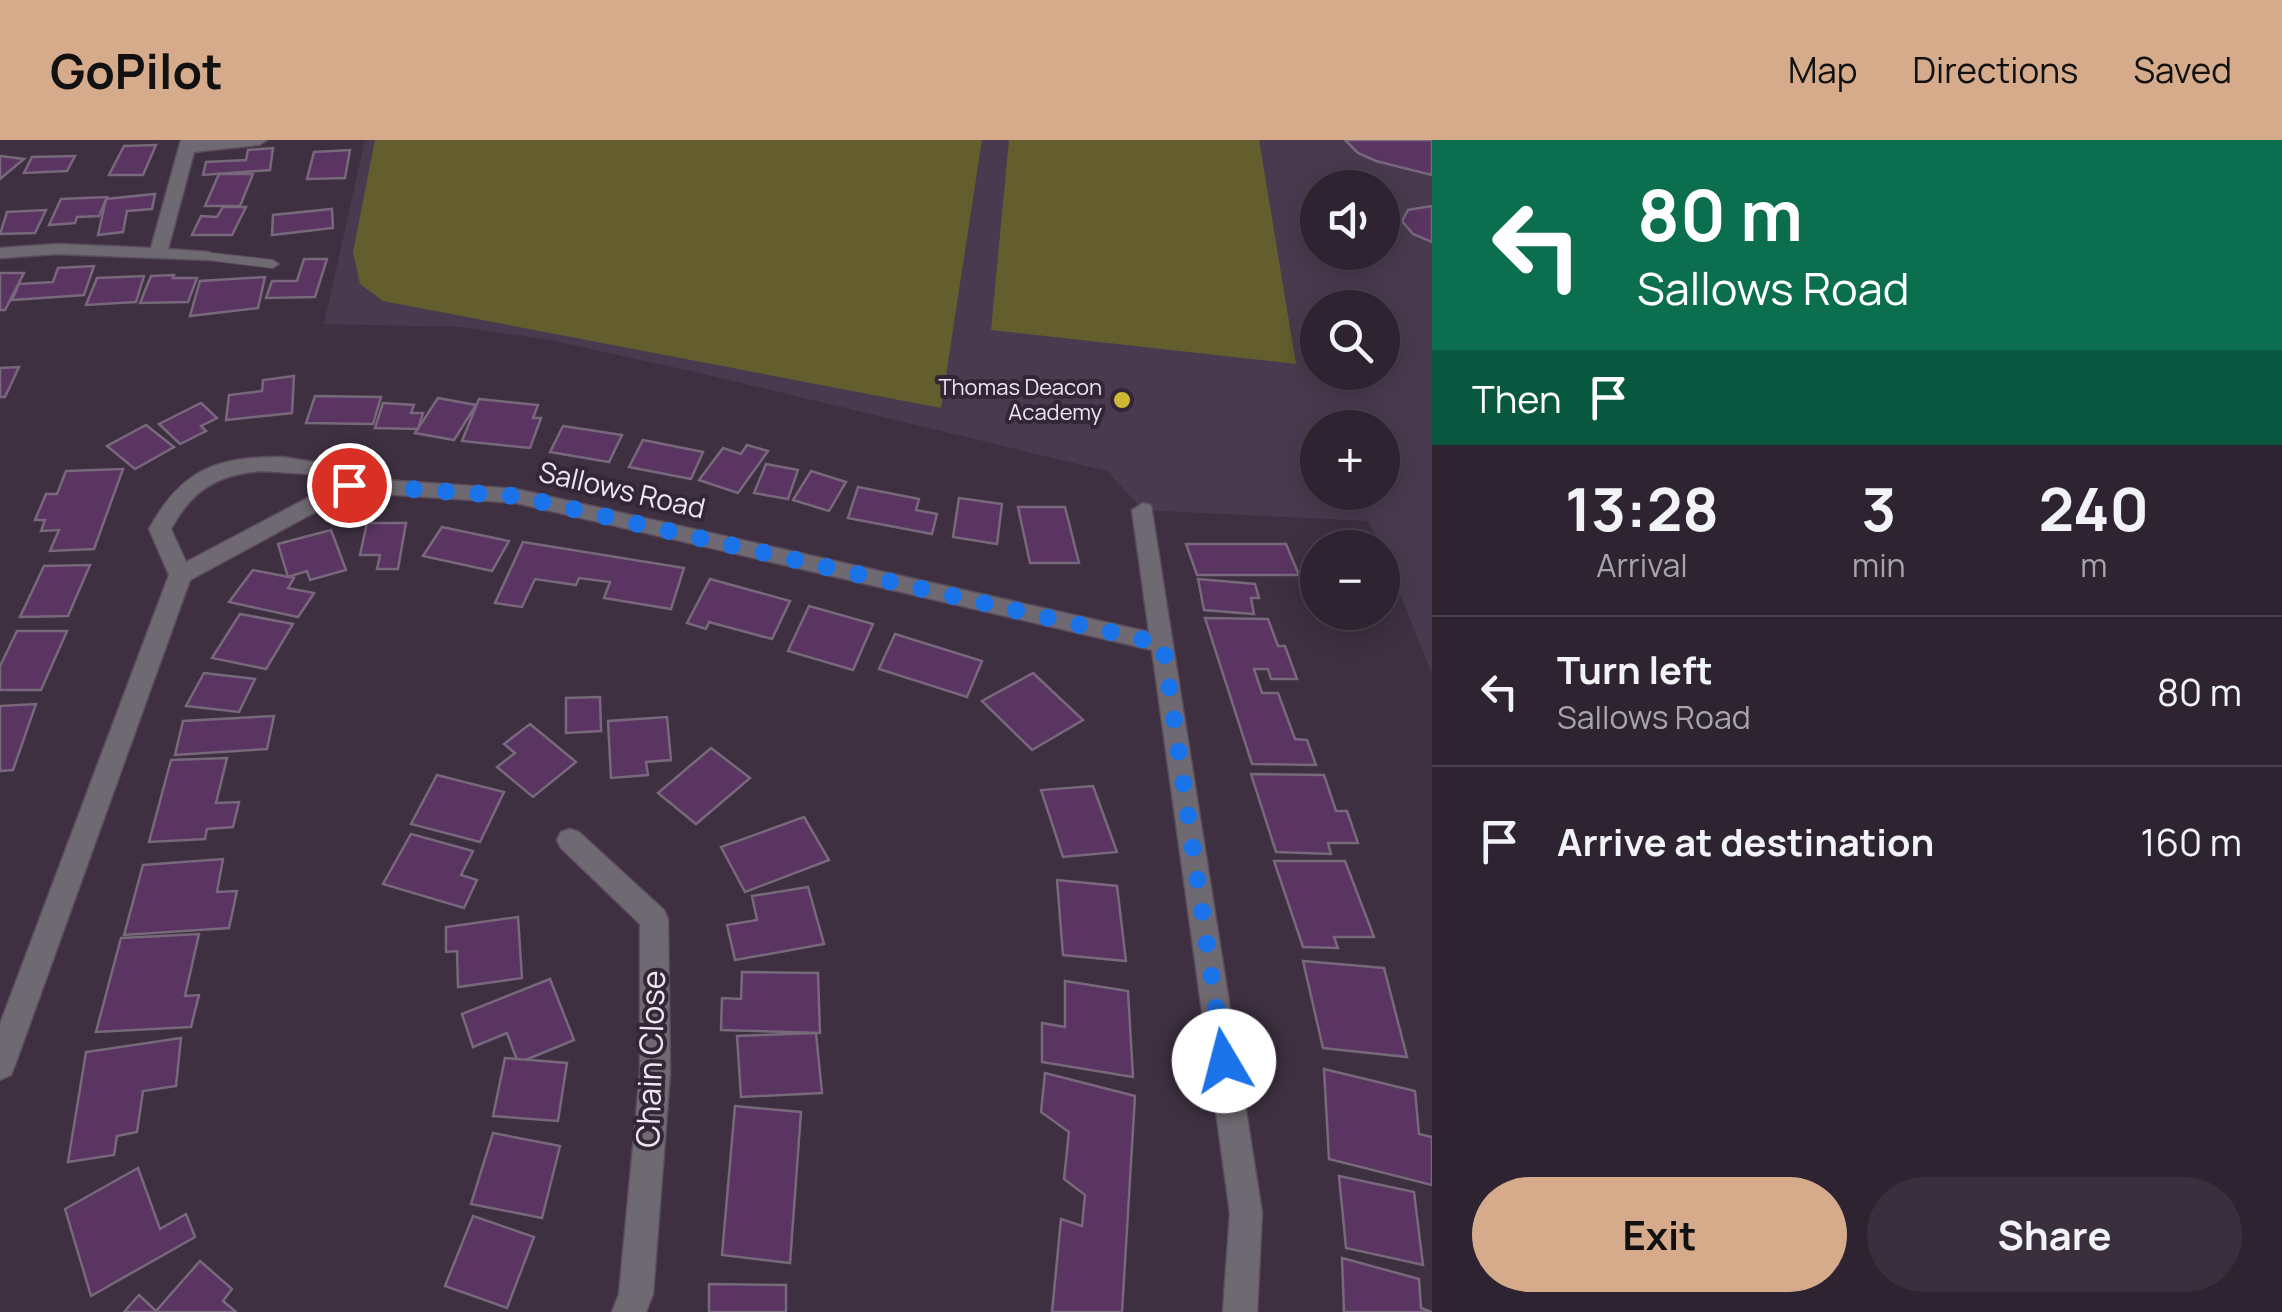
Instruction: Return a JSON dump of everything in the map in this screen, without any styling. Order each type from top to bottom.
[{"type":"street","points":[[158,251],[188,144],[260,140]]},
{"type":"street","points":[[0,254],[57,249],[203,256]]},
{"type":"street","points":[[0,1065],[180,575],[349,485],[333,472],[310,466],[246,463],[205,476],[185,491],[160,529],[180,575]]},
{"type":"street","name":"Sallows Road","points":[[349,485],[516,496],[1163,644]]},
{"type":"street","points":[[1143,510],[1246,1213],[1240,1312]]},
{"type":"street","name":"Chain Close","points":[[570,840],[654,919],[655,1074],[636,1294],[629,1312]]},
{"type":"lane","points":[[203,256],[273,264]]},
{"type":"shaded area","name":"Thomas Deacon Academy","points":[[365,140],[1432,140],[1432,674],[1400,593],[1400,530],[1373,530],[1368,521],[1143,510],[1107,471],[691,371],[550,340],[461,327],[324,324]]},
{"type":"shaded area","points":[[375,140],[982,140],[941,408],[383,301],[360,284],[353,252]]},
{"type":"shaded area","points":[[1009,140],[1259,140],[1296,364],[991,330]]},
{"type":"building","points":[[1345,140],[1432,140],[1432,175],[1376,161],[1358,153]]},
{"type":"building","points":[[156,145],[143,175],[109,175],[124,146]]},
{"type":"building","points":[[273,148],[270,170],[203,175],[206,162],[246,160],[248,150]]},
{"type":"building","points":[[350,150],[345,178],[307,179],[314,152]]},
{"type":"building","points":[[0,156],[24,159],[0,179]]},
{"type":"building","points":[[75,156],[67,171],[24,173],[32,157]]},
{"type":"building","points":[[219,174],[253,174],[240,206],[205,206]]},
{"type":"building","points":[[155,194],[152,209],[127,211],[123,232],[98,235],[106,199]]},
{"type":"building","points":[[107,197],[99,216],[49,225],[61,199]]},
{"type":"building","points":[[1432,206],[1432,242],[1413,234],[1402,221],[1408,210]]},
{"type":"building","points":[[223,207],[246,207],[232,235],[192,235],[201,216],[217,217]]},
{"type":"building","points":[[332,209],[333,228],[272,235],[273,215]]},
{"type":"building","points":[[46,210],[35,233],[0,234],[7,212]]},
{"type":"building","points":[[304,259],[327,259],[315,297],[266,298],[272,281],[297,281]]},
{"type":"building","points":[[94,266],[84,295],[12,300],[19,284],[53,282],[58,268]]},
{"type":"building","points":[[0,273],[24,273],[5,310],[0,310]]},
{"type":"building","points":[[174,275],[173,278],[197,278],[188,302],[140,303],[151,276]]},
{"type":"building","points":[[144,276],[136,302],[86,305],[97,278]]},
{"type":"building","points":[[265,277],[258,308],[190,316],[200,281]]},
{"type":"building","points":[[19,367],[5,397],[0,397],[0,368]]},
{"type":"building","points":[[294,376],[292,413],[226,420],[229,395],[262,391],[263,380]]},
{"type":"building","points":[[315,396],[381,397],[373,424],[306,423]]},
{"type":"building","points":[[438,398],[476,405],[454,440],[415,433]]},
{"type":"building","points":[[479,399],[538,405],[533,418],[541,418],[530,448],[462,441]]},
{"type":"building","points":[[201,403],[217,418],[201,426],[206,431],[180,444],[159,424]]},
{"type":"building","points":[[383,403],[414,405],[411,413],[423,413],[418,429],[375,428]]},
{"type":"building","points":[[146,425],[174,447],[135,469],[107,446]]},
{"type":"building","points":[[563,426],[622,435],[609,462],[550,452]]},
{"type":"building","points":[[643,440],[703,452],[691,479],[629,467]]},
{"type":"building","points":[[747,445],[768,451],[738,493],[699,480],[723,448],[741,454]]},
{"type":"building","points":[[766,464],[798,470],[788,499],[754,493]]},
{"type":"building","points":[[123,469],[94,549],[50,551],[59,530],[41,531],[45,520],[35,520],[46,494],[57,494],[66,471]]},
{"type":"building","points":[[811,471],[846,482],[829,511],[793,500]]},
{"type":"building","points":[[858,487],[919,499],[916,510],[937,514],[932,534],[848,518]]},
{"type":"building","points":[[959,498],[1002,504],[997,544],[953,537]]},
{"type":"building","points":[[1018,507],[1065,507],[1079,563],[1030,563]]},
{"type":"building","points":[[367,523],[406,523],[398,569],[377,569],[380,555],[360,555]]},
{"type":"building","points":[[442,527],[509,541],[492,571],[423,556]]},
{"type":"building","points":[[331,530],[346,570],[310,580],[307,571],[288,577],[278,544]]},
{"type":"building","points":[[523,542],[684,568],[671,609],[604,598],[610,582],[579,578],[576,585],[535,579],[522,607],[495,603]]},
{"type":"building","points":[[1186,544],[1286,544],[1299,575],[1197,575]]},
{"type":"building","points":[[90,565],[68,616],[20,617],[44,566]]},
{"type":"building","points":[[253,570],[294,578],[288,588],[314,593],[298,617],[229,602]]},
{"type":"building","points":[[710,579],[790,601],[772,639],[709,622],[706,629],[687,623]]},
{"type":"building","points":[[1198,579],[1255,584],[1259,598],[1251,598],[1254,614],[1204,610]]},
{"type":"building","points":[[809,606],[873,624],[853,670],[788,651]]},
{"type":"building","points":[[240,614],[293,624],[266,669],[212,658]]},
{"type":"building","points":[[1205,618],[1268,619],[1278,646],[1285,646],[1297,679],[1271,679],[1268,669],[1254,669],[1262,693],[1278,693],[1295,739],[1307,740],[1316,765],[1252,764]]},
{"type":"building","points":[[17,631],[67,631],[41,690],[0,690],[0,666]]},
{"type":"building","points":[[895,634],[982,661],[967,697],[879,669]]},
{"type":"building","points":[[204,673],[255,679],[239,712],[186,706]]},
{"type":"building","points":[[1033,673],[1083,720],[1032,750],[982,701]]},
{"type":"building","points":[[600,697],[601,731],[566,733],[566,698]]},
{"type":"building","points":[[36,704],[13,770],[0,771],[0,706]]},
{"type":"building","points":[[274,716],[267,749],[175,755],[183,721]]},
{"type":"building","points":[[667,717],[671,760],[646,762],[648,775],[611,778],[608,721]]},
{"type":"building","points":[[530,724],[576,762],[533,797],[497,767],[515,753],[504,744]]},
{"type":"building","points":[[711,748],[750,778],[696,824],[658,793]]},
{"type":"building","points":[[227,758],[216,803],[239,802],[233,827],[207,829],[205,839],[149,842],[171,760]]},
{"type":"building","points":[[1251,774],[1324,775],[1336,811],[1347,811],[1358,843],[1328,843],[1331,854],[1276,852]]},
{"type":"building","points":[[437,775],[504,792],[480,842],[411,824]]},
{"type":"building","points":[[1093,786],[1117,852],[1063,857],[1041,790]]},
{"type":"building","points":[[804,817],[829,860],[745,892],[721,847]]},
{"type":"building","points":[[411,834],[473,851],[461,875],[477,880],[464,908],[383,884]]},
{"type":"building","points":[[223,859],[217,892],[237,891],[229,928],[124,935],[143,865]]},
{"type":"building","points":[[1274,861],[1345,861],[1374,937],[1334,937],[1338,948],[1303,947]]},
{"type":"building","points":[[1057,880],[1117,886],[1126,961],[1063,955]]},
{"type":"building","points":[[808,887],[824,944],[735,960],[727,925],[757,920],[752,896]]},
{"type":"building","points":[[518,917],[522,978],[458,987],[457,951],[446,952],[446,927]]},
{"type":"building","points":[[199,934],[185,996],[199,995],[191,1027],[96,1032],[121,938]]},
{"type":"building","points":[[1303,961],[1384,968],[1407,1057],[1323,1048]]},
{"type":"building","points":[[742,972],[818,973],[820,1033],[721,1030],[722,998],[741,999]]},
{"type":"building","points":[[550,979],[574,1040],[518,1063],[507,1033],[473,1047],[462,1014]]},
{"type":"building","points":[[1065,981],[1128,991],[1133,1077],[1042,1062],[1042,1023],[1065,1027]]},
{"type":"building","points":[[816,1033],[822,1093],[741,1097],[737,1036]]},
{"type":"building","points":[[181,1038],[176,1086],[143,1091],[137,1132],[117,1136],[114,1155],[68,1162],[86,1052]]},
{"type":"building","points":[[505,1058],[567,1063],[558,1121],[493,1116]]},
{"type":"building","points":[[1324,1069],[1415,1091],[1419,1134],[1432,1137],[1432,1185],[1329,1159]]},
{"type":"building","points":[[1045,1073],[1135,1096],[1122,1312],[1052,1312],[1061,1219],[1082,1226],[1085,1195],[1064,1179],[1069,1132],[1041,1112]]},
{"type":"building","points":[[735,1106],[801,1112],[790,1263],[722,1255]]},
{"type":"building","points":[[493,1133],[560,1146],[542,1218],[471,1204]]},
{"type":"building","points":[[138,1168],[160,1229],[186,1214],[195,1237],[91,1296],[65,1209]]},
{"type":"building","points":[[1339,1176],[1414,1192],[1423,1265],[1346,1248]]},
{"type":"building","points":[[473,1216],[534,1237],[507,1308],[445,1286]]},
{"type":"building","points":[[1342,1258],[1419,1279],[1421,1308],[1432,1312],[1344,1312]]},
{"type":"building","points":[[200,1261],[232,1289],[223,1301],[236,1312],[124,1312],[139,1295],[156,1311]]},
{"type":"building","points":[[709,1284],[786,1285],[786,1312],[709,1312]]},
{"type":"place","name":"Thomas Deacon Academy","points":[[1122,400]]},
{"type":"route","points":[[349,485],[516,496],[1163,644],[1224,1061]]}]
